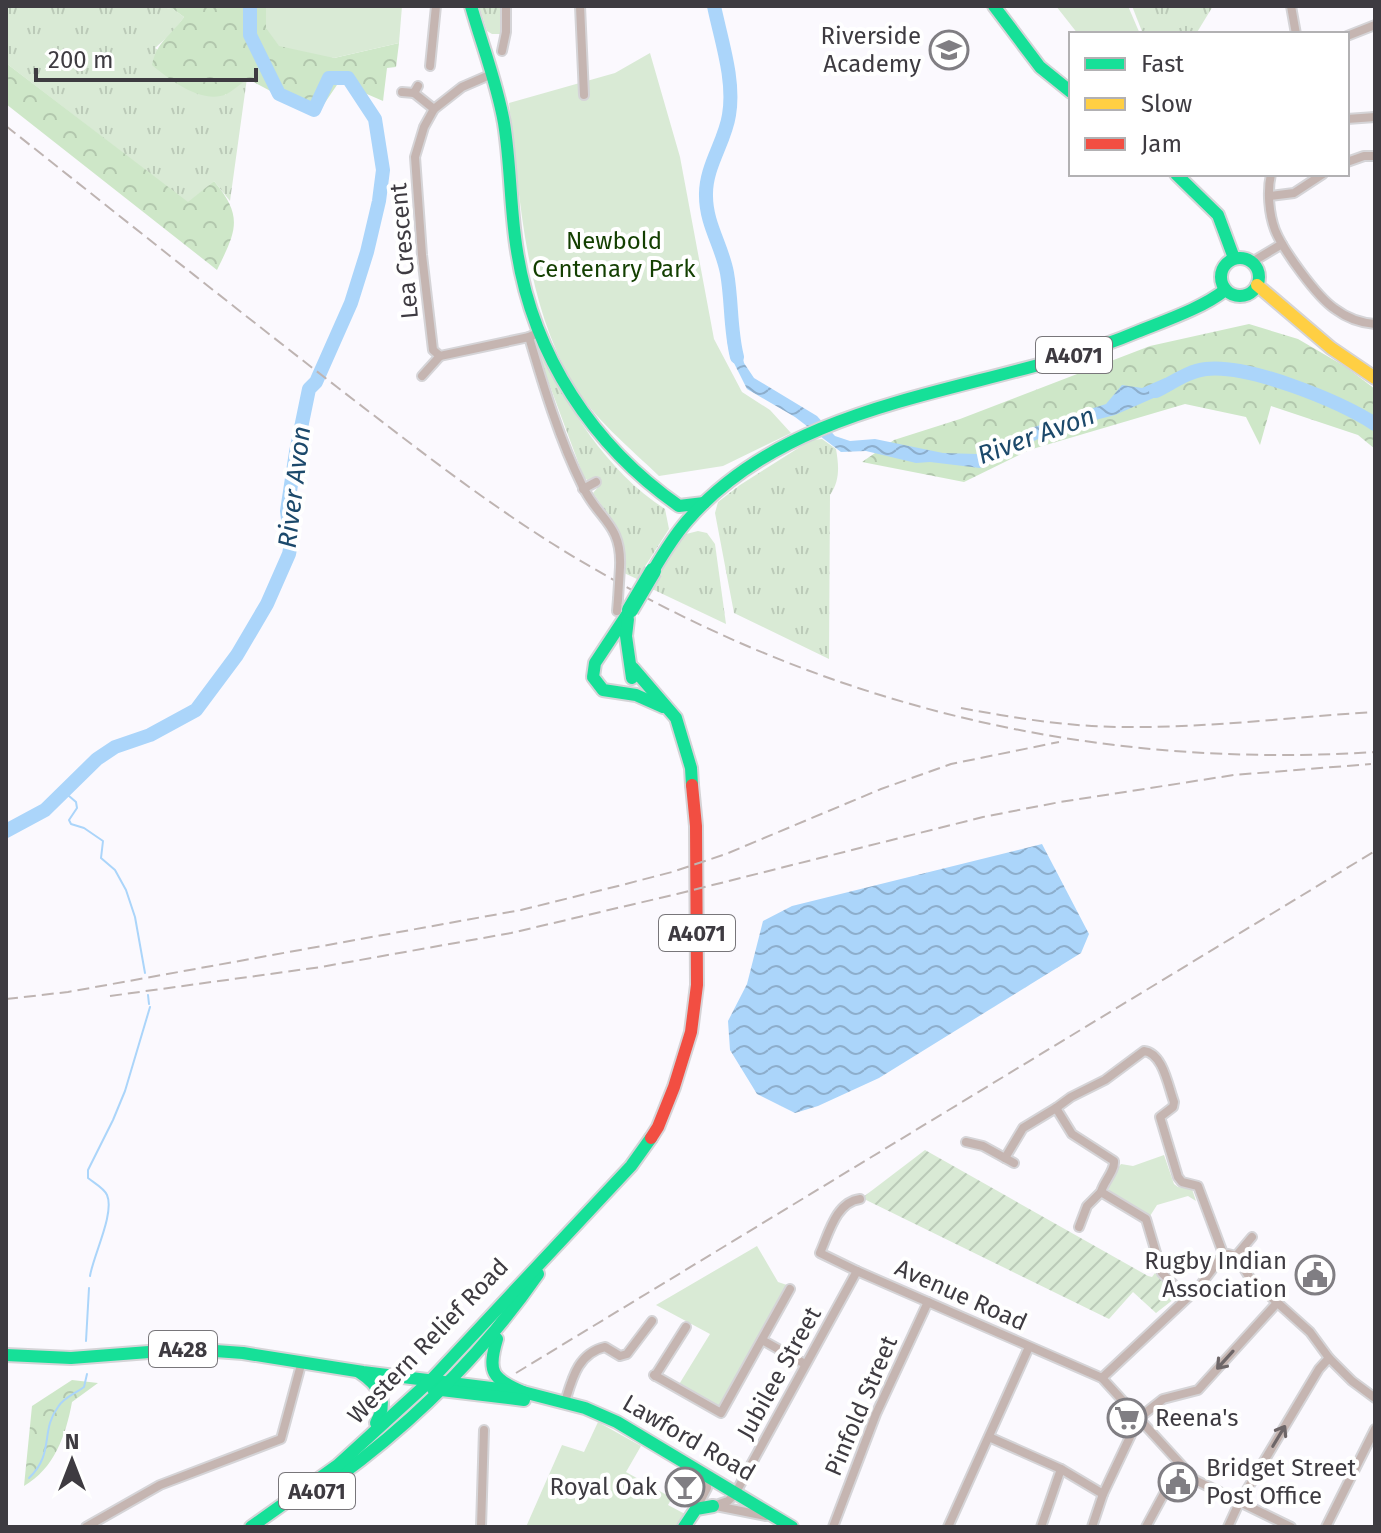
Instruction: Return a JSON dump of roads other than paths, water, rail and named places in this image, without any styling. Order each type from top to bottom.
[{"type":"main road","points":[[471,6],[505,125],[509,190],[520,269],[534,335],[590,422],[618,457],[679,506],[704,503]]},
{"type":"main road","points":[[994,6],[1040,67],[1069,90]]},
{"type":"main road","points":[[1178,176],[1218,215],[1234,258]]},
{"type":"main road","points":[[1225,290],[1221,284],[1221,271],[1228,261],[1234,258],[1252,262],[1259,272],[1257,285],[1331,348],[1375,378]]},
{"type":"main road","name":"A4071","points":[[615,693],[600,688],[593,677],[595,663],[603,654],[624,610],[677,533],[704,503],[756,464],[857,414],[914,396],[1082,353],[1149,328],[1225,290],[1242,296],[1248,295],[1257,285]]},
{"type":"main road","points":[[667,499],[674,513],[677,533]]},
{"type":"main road","points":[[615,693],[628,687],[633,675],[625,641],[624,610]]},
{"type":"main road","points":[[603,654],[616,652],[632,665]]},
{"type":"main road","name":"Western Relief Road","points":[[251,1527],[338,1465],[405,1401],[437,1385],[519,1283],[631,1166],[649,1141],[674,1087],[691,1032],[697,985],[696,826],[691,768],[681,731],[672,713],[632,665]]},
{"type":"main road","points":[[615,693],[642,696],[672,713]]},
{"type":"main road","name":"Western Relief Road","points":[[260,1527],[372,1454],[437,1385],[502,1326],[559,1243]]},
{"type":"main road","points":[[437,1385],[537,1276]]},
{"type":"main road","points":[[502,1326],[490,1361],[492,1371],[499,1382],[523,1392]]},
{"type":"main road","name":"Lawford Road","points":[[6,1355],[71,1358],[188,1349],[302,1360],[361,1372],[377,1379],[523,1392],[561,1401],[617,1422],[785,1522]]},
{"type":"main road","points":[[338,1465],[352,1445],[379,1420],[384,1408],[380,1390],[374,1381],[361,1372]]},
{"type":"main road","name":"Lawford Road","points":[[437,1385],[522,1400],[561,1401]]},
{"type":"main road","points":[[684,1527],[705,1507]]},
{"type":"street","points":[[430,66],[436,6]]},
{"type":"street","points":[[502,51],[506,6]]},
{"type":"street","points":[[580,6],[584,95]]},
{"type":"street","points":[[1291,6],[1296,32]]},
{"type":"street","points":[[1349,35],[1375,25]]},
{"type":"street","points":[[493,37],[504,40]]},
{"type":"street","points":[[402,92],[416,90],[434,109],[462,87],[492,74]]},
{"type":"street","points":[[584,82],[595,81]]},
{"type":"street","name":"Lea Crescent","points":[[434,109],[424,127],[415,157],[433,350],[440,356]]},
{"type":"street","points":[[1349,119],[1375,117]]},
{"type":"street","points":[[1349,161],[1375,156]]},
{"type":"street","points":[[1271,176],[1274,228],[1282,244],[1333,308],[1359,322],[1375,324]]},
{"type":"street","points":[[1270,196],[1294,193],[1320,176]]},
{"type":"street","points":[[1252,262],[1282,244]]},
{"type":"street","points":[[422,376],[440,356],[534,335],[583,489],[617,535],[621,549],[624,610]]},
{"type":"street","points":[[583,489],[596,482]]},
{"type":"street","points":[[966,1142],[983,1146],[1010,1161],[1023,1128],[1105,1080],[1146,1051],[1153,1053],[1174,1102],[1173,1107],[1160,1117],[1178,1177],[1182,1182],[1198,1186],[1224,1256]]},
{"type":"street","points":[[1056,1108],[1072,1134],[1114,1161],[1101,1192],[1087,1206],[1087,1218],[1079,1227]]},
{"type":"street","points":[[1101,1192],[1146,1219],[1162,1273],[1187,1298]]},
{"type":"street","name":"Avenue Road","points":[[860,1199],[853,1200],[840,1210],[820,1253],[1102,1378],[1195,1480],[1291,1527]]},
{"type":"street","points":[[1224,1256],[1236,1256],[1252,1237]]},
{"type":"street","points":[[1102,1378],[1199,1287],[1224,1256]]},
{"type":"street","points":[[1236,1256],[1250,1278],[1310,1332],[1329,1358],[1352,1381],[1375,1398]]},
{"type":"street","name":"Jubilee Street","points":[[735,1494],[857,1271]]},
{"type":"street","points":[[686,1327],[654,1375],[721,1413],[790,1289]]},
{"type":"street","name":"Pinfold Street","points":[[833,1527],[876,1414],[928,1302]]},
{"type":"street","points":[[1092,1527],[1103,1494],[1139,1418],[1163,1399],[1198,1390],[1277,1303]]},
{"type":"street","points":[[561,1401],[581,1360],[598,1348],[605,1347],[620,1356],[627,1354],[652,1321]]},
{"type":"street","points":[[762,1340],[805,1364]]},
{"type":"street","points":[[948,1527],[1029,1347]]},
{"type":"street","points":[[1228,1527],[1239,1503],[1319,1369],[1329,1358]]},
{"type":"street","points":[[86,1527],[160,1485],[281,1439],[302,1360]]},
{"type":"street","points":[[1326,1527],[1375,1429]]},
{"type":"street","points":[[481,1527],[484,1430]]},
{"type":"street","points":[[989,1437],[1061,1469],[1103,1494]]},
{"type":"street","points":[[1147,1524],[1180,1464]]},
{"type":"street","points":[[1041,1527],[1061,1469]]},
{"type":"street","points":[[705,1507],[707,1475]]},
{"type":"street","points":[[705,1507],[728,1501],[735,1494]]},
{"type":"street","points":[[705,1507],[785,1522]]},
{"type":"water","points":[[727,340],[739,340],[744,363],[754,378],[817,416],[835,436],[850,441],[875,439],[943,453],[977,454],[1034,427],[1106,404],[1122,385],[1142,388],[1165,378],[1174,389],[1115,415],[1056,430],[980,468],[916,463],[866,451],[841,452],[795,417],[747,389],[730,355]]},
{"type":"water","points":[[1042,844],[1089,934],[1081,953],[879,1078],[818,1106],[795,1113],[757,1094],[730,1050],[728,1021],[747,984],[763,921],[792,906]]},
{"type":"waterway","name":"River Avon","points":[[6,831],[45,810],[97,759],[115,747],[150,735],[196,710],[237,655],[267,604],[289,554],[291,544],[287,511],[309,389],[316,382],[351,303],[367,252],[383,170],[375,119],[348,78],[329,78],[314,110],[279,94],[250,35],[250,6]]},
{"type":"waterway","name":"River Avon","points":[[714,6],[726,60],[730,102],[727,125],[709,175],[706,196],[727,273],[737,357]]},
{"type":"waterway","name":"River Avon","points":[[1156,391],[1193,372],[1206,369],[1245,372],[1293,386],[1375,424]]},
{"type":"waterway","points":[[59,795],[69,796],[76,802],[77,808],[69,820],[71,824],[84,828],[103,841],[101,858],[115,870],[135,917],[145,973]]},
{"type":"waterway","points":[[148,995],[149,1004]]},
{"type":"waterway","points":[[90,1276],[109,1203],[104,1190],[88,1178],[88,1170],[125,1091],[150,1007]]},
{"type":"waterway","points":[[86,1341],[89,1288]]},
{"type":"waterway","points":[[29,1478],[42,1460],[50,1425],[58,1407],[84,1387],[87,1374]]},
{"type":"railway","points":[[6,126],[295,355],[461,481],[558,547],[682,616],[776,658],[871,692],[969,719],[1068,739],[1169,751],[1271,755],[1375,752]]},
{"type":"railway","points":[[961,708],[1063,724],[1104,727],[1219,724],[1375,712]]},
{"type":"railway","points":[[6,999],[68,992],[521,910],[672,872],[726,854],[881,789],[951,764],[1059,742]]},
{"type":"railway","points":[[110,996],[321,967],[511,933],[983,817],[1060,802],[1234,775],[1371,764]]},
{"type":"railway","points":[[516,1373],[1375,851]]},
{"type":"place","name":"Riverside Academy","points":[[949,50]]},
{"type":"place","name":"Rugby Indian Association","points":[[1315,1275]]},
{"type":"place","name":"Reena's","points":[[1127,1418]]},
{"type":"place","name":"Bridget Street Post Office","points":[[1178,1482]]},
{"type":"place","name":"Royal Oak","points":[[685,1487]]},
{"type":"park label","name":"Newbold Centenary Park","points":[[614,255]]}]
